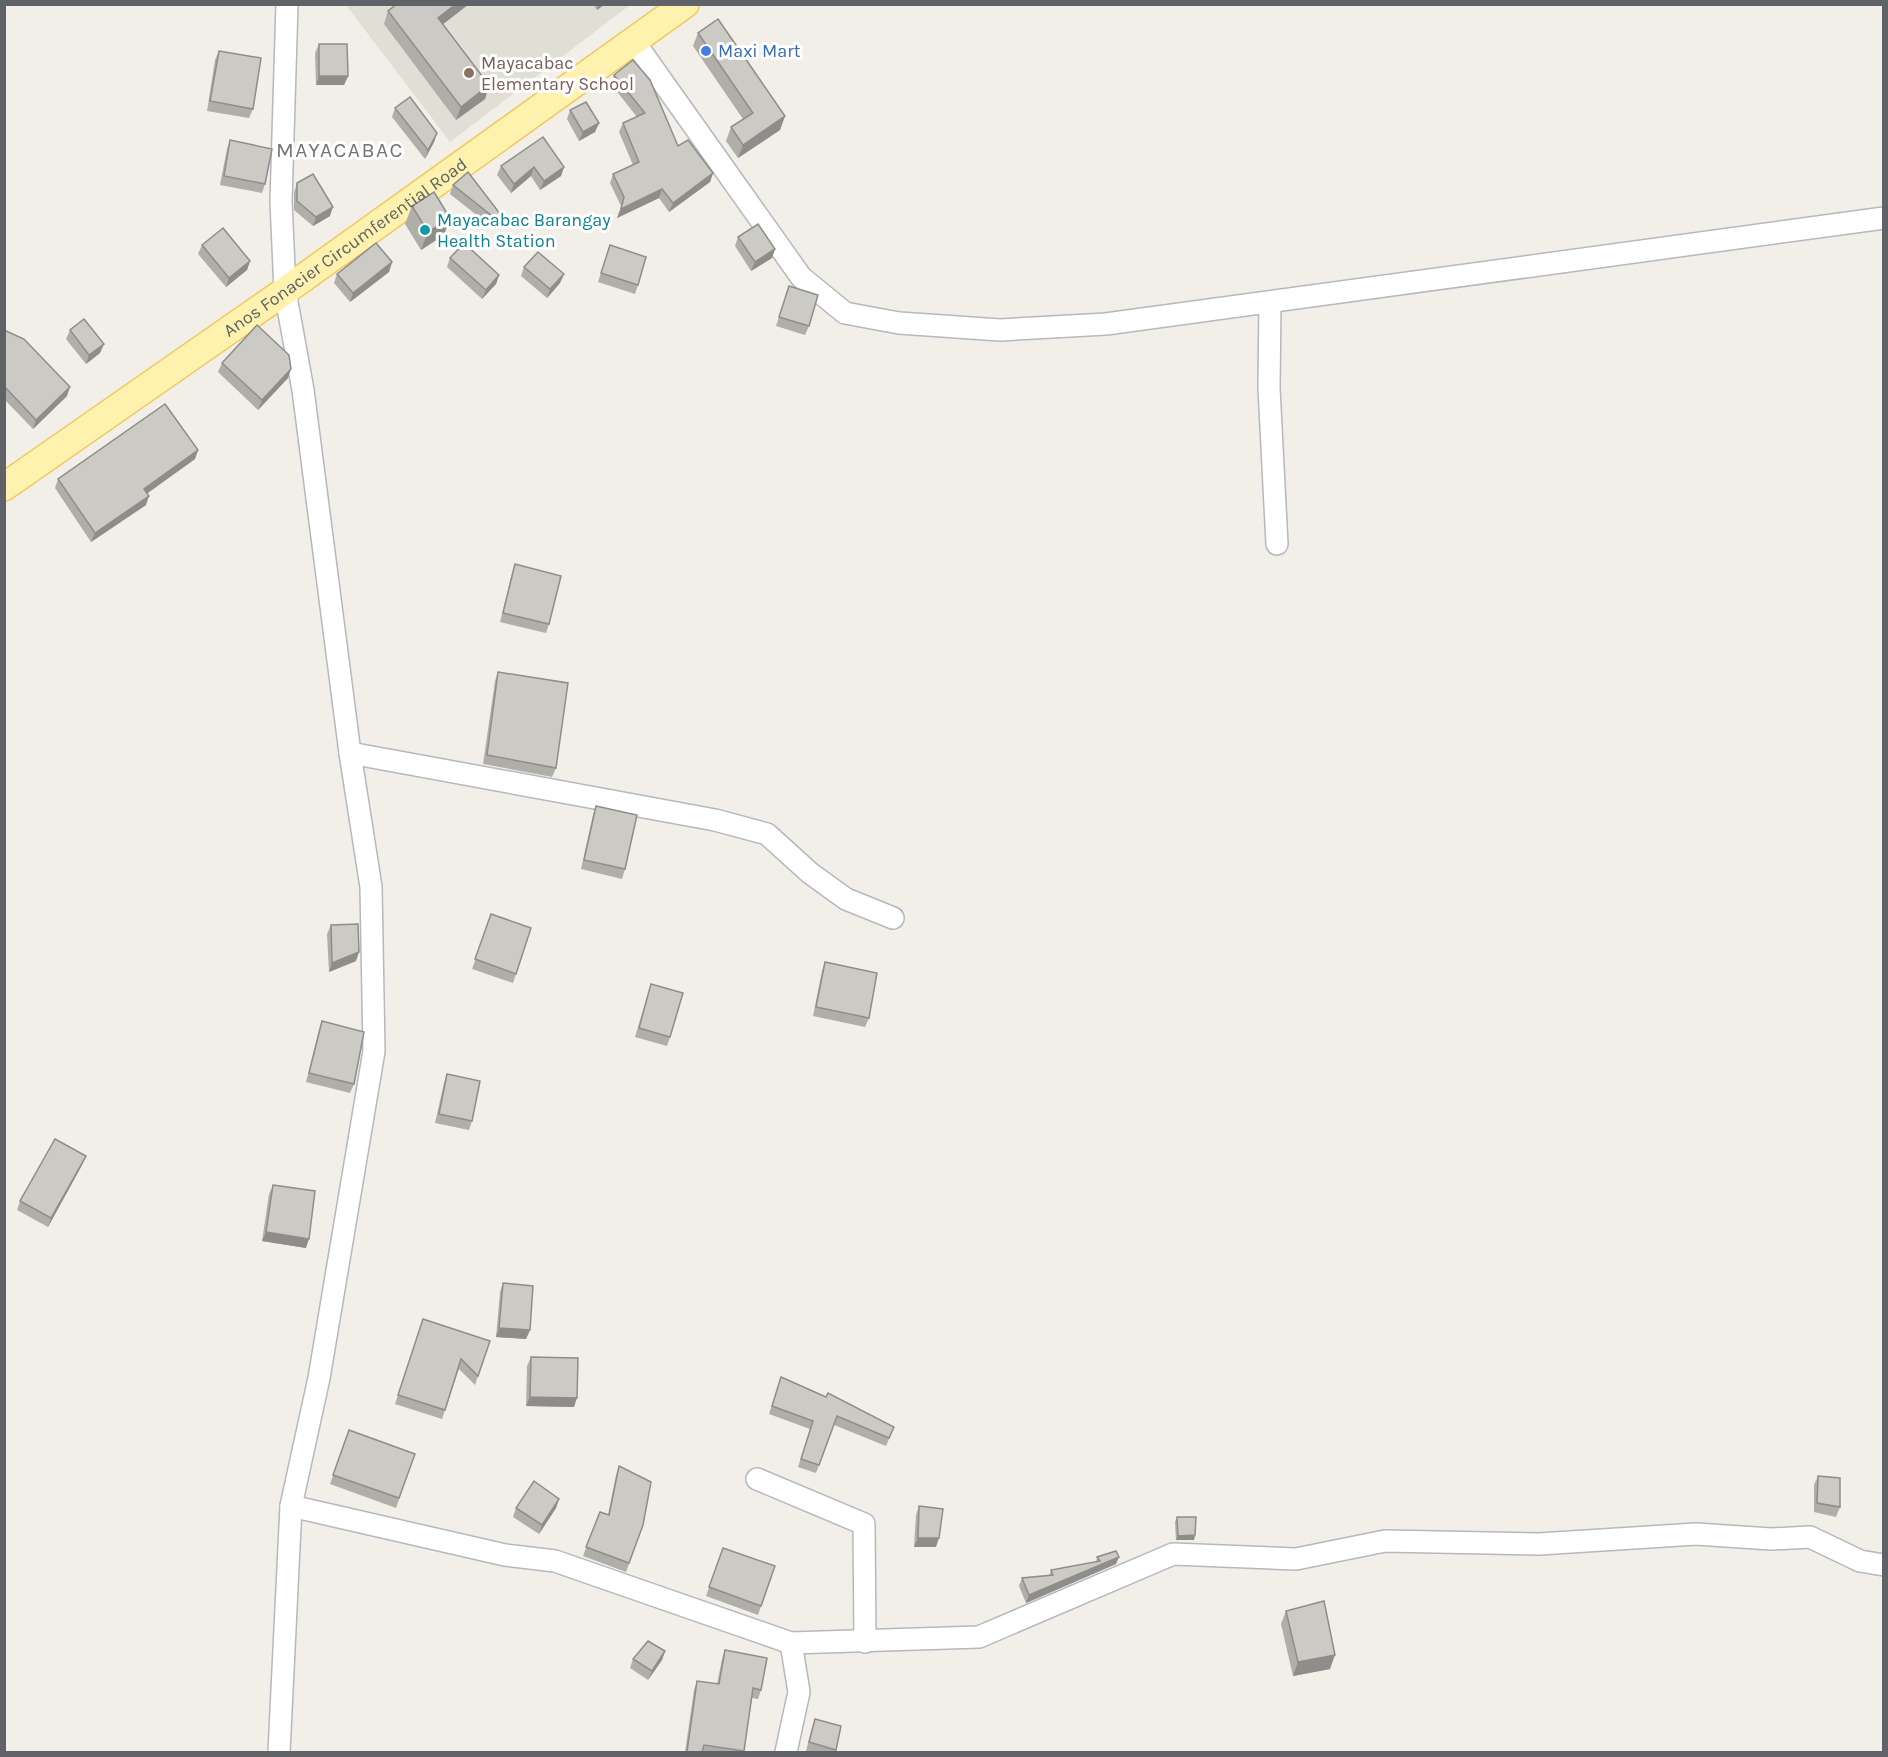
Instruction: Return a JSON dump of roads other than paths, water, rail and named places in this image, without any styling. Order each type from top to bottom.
[{"type":"main road","name":"Anos Fonacier Circumferential Road","points":[[4,487],[285,291],[685,4]]},
{"type":"street","points":[[279,1752],[291,1506],[320,1378],[374,1051],[371,886],[350,753],[304,401],[285,291],[281,201],[287,4]]},
{"type":"street","points":[[633,40],[801,277],[845,313],[899,323],[1000,330],[1106,324],[1884,218]]},
{"type":"street","points":[[1270,302],[1269,388],[1277,544]]},
{"type":"street","points":[[350,753],[715,820],[767,834],[810,873],[846,899],[893,918]]},
{"type":"street","points":[[756,1479],[864,1524],[865,1642]]},
{"type":"street","points":[[291,1506],[505,1555],[555,1561],[791,1643],[980,1637],[1173,1554],[1296,1559],[1385,1541],[1539,1544],[1696,1534],[1771,1539],[1810,1537],[1860,1561],[1884,1565]]},
{"type":"street","points":[[786,1752],[799,1692],[791,1643]]},
{"type":"place","name":"Maxi Mart","points":[[706,51]]},
{"type":"place","name":"Mayacabac Elementary School","points":[[469,73]]},
{"type":"place","name":"Mayacabac Barangay Health Station","points":[[425,230]]},
{"type":"district","name":"MAYACABAC","points":[[340,150]]}]
